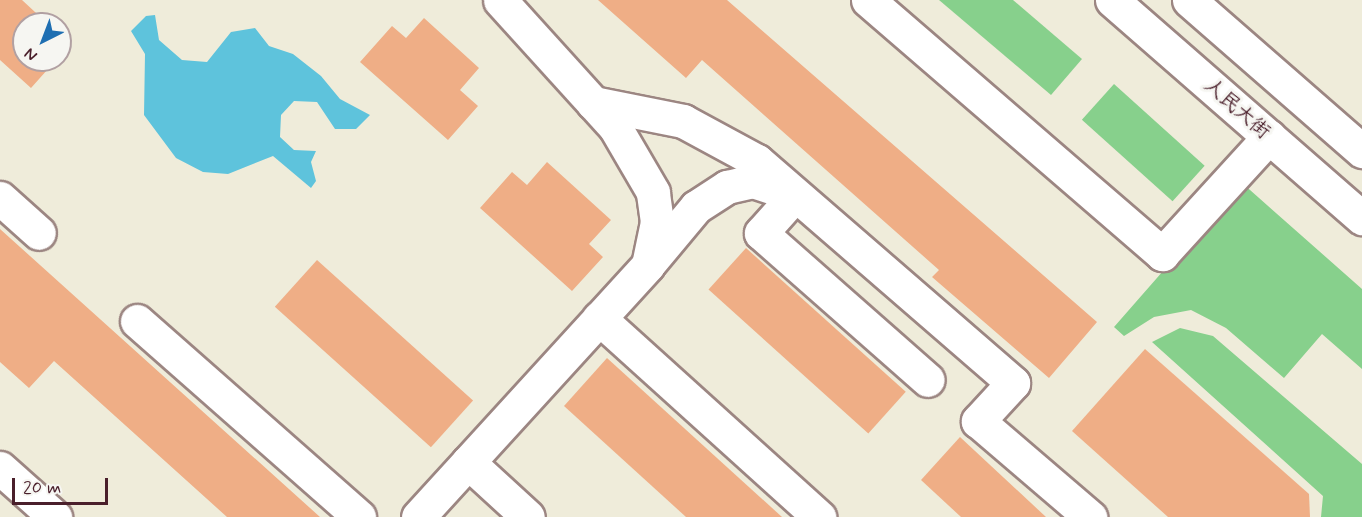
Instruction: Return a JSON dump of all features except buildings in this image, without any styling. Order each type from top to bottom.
[{"type":"street","points":[[500,0],[615,127],[652,192],[657,222],[648,265]]},
{"type":"street","points":[[868,0],[1162,254],[1269,137]]},
{"type":"street","name":"人民大街","points":[[1112,0],[1362,218]]},
{"type":"street","points":[[1189,0],[1362,151]]},
{"type":"street","points":[[593,102],[683,121],[757,162],[1013,383],[978,421],[1090,517]]},
{"type":"street","points":[[418,517],[648,265],[696,207],[728,187],[753,181],[795,195]]},
{"type":"street","points":[[795,195],[761,233],[928,380]]},
{"type":"street","points":[[0,198],[39,232]]},
{"type":"street","points":[[599,318],[819,517]]},
{"type":"street","points":[[137,321],[359,517]]},
{"type":"street","points":[[468,462],[528,517]]},
{"type":"street","points":[[0,468],[55,517]]},
{"type":"green space","points":[[939,0],[1013,0],[1082,59],[1051,95]]},
{"type":"green space","points":[[1114,84],[1205,166],[1173,201],[1082,120]]},
{"type":"green space","points":[[1241,182],[1362,289],[1362,369],[1322,334],[1284,378],[1226,328],[1191,310],[1154,317],[1124,336],[1114,327]]},
{"type":"green space","points":[[1180,328],[1213,336],[1362,464],[1362,517],[1321,517],[1323,496],[1152,342]]},
{"type":"water","points":[[155,15],[159,40],[182,60],[207,62],[231,32],[255,28],[269,46],[293,54],[321,76],[340,99],[370,115],[356,129],[335,129],[317,102],[294,101],[281,115],[280,137],[294,150],[316,151],[311,162],[316,181],[311,188],[273,156],[228,174],[203,172],[176,158],[144,115],[145,54],[131,31],[146,16]]}]
